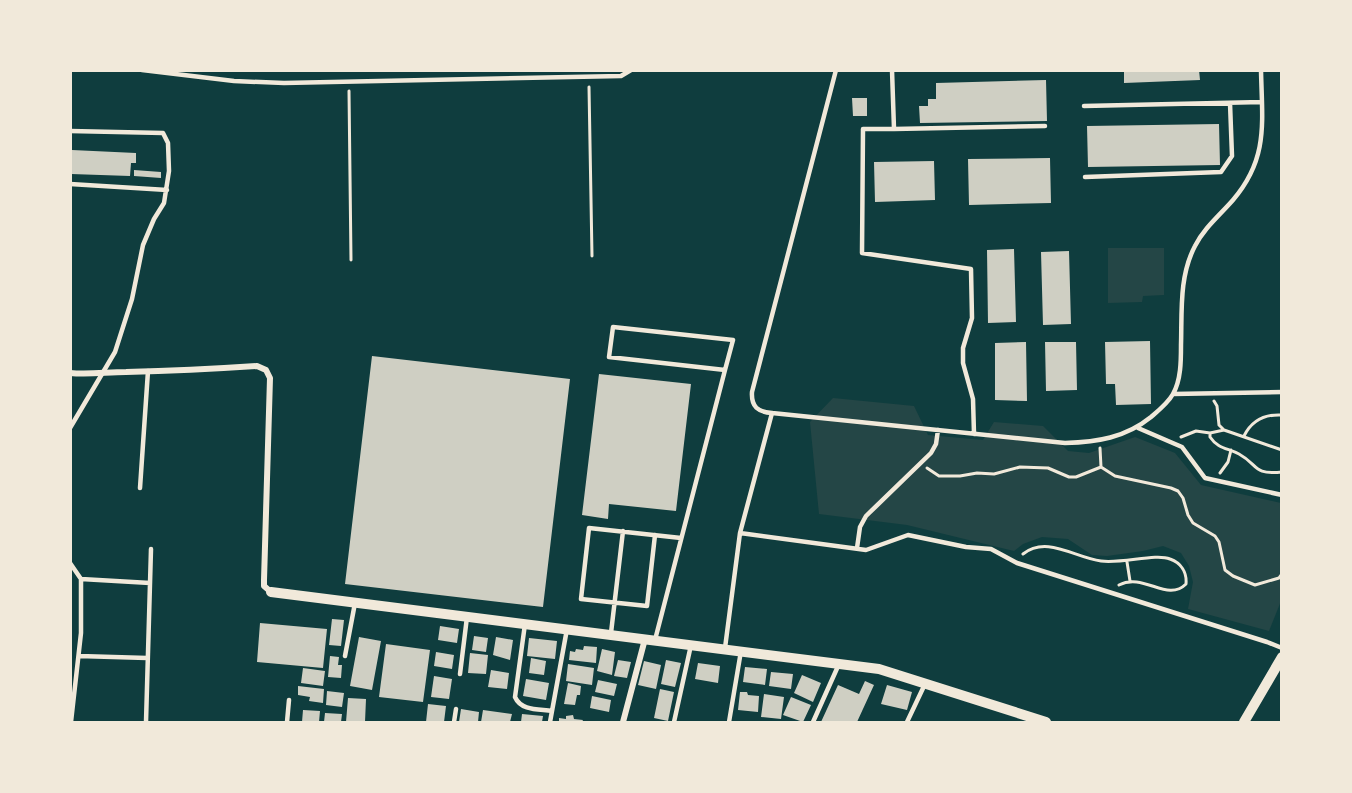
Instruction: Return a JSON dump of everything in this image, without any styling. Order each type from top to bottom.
[{"type":"street","points":[[70,373],[87,375],[103,372],[194,371],[257,366],[268,373],[270,378],[264,586],[271,592],[879,669],[1046,723]]},
{"type":"street","points":[[623,723],[650,640]]},
{"type":"street","points":[[1244,723],[1281,657]]},
{"type":"lane","points":[[142,70],[184,73],[234,81],[284,83],[609,73],[621,76],[631,70]]},
{"type":"lane","points":[[836,70],[752,392],[755,408],[761,412],[1065,443],[1098,441],[1138,428],[1173,394],[1181,362],[1183,286],[1187,265],[1201,236],[1245,184],[1261,148],[1261,70]]},
{"type":"lane","points":[[892,70],[894,129]]},
{"type":"lane","points":[[1084,106],[1262,102]]},
{"type":"lane","points":[[1084,177],[1221,172],[1232,156],[1230,103]]},
{"type":"lane","points":[[974,434],[972,399],[963,363],[963,348],[972,318],[971,269],[862,253],[863,129],[1045,126]]},
{"type":"lane","points":[[70,131],[163,134],[168,143],[169,171],[164,203],[143,245],[132,298],[116,352],[70,428]]},
{"type":"lane","points":[[70,184],[167,190]]},
{"type":"lane","points":[[650,640],[681,537],[733,340],[613,327],[609,357],[725,370]]},
{"type":"lane","points":[[141,488],[148,371]]},
{"type":"lane","points":[[1173,394],[1281,392]]},
{"type":"lane","points":[[725,649],[740,533],[772,413]]},
{"type":"lane","points":[[1138,428],[1182,447],[1205,478],[1281,495]]},
{"type":"lane","points":[[857,548],[860,527],[866,516],[931,453],[936,444],[938,430]]},
{"type":"lane","points":[[655,535],[647,606],[581,598],[589,528],[681,537]]},
{"type":"lane","points":[[611,635],[623,531]]},
{"type":"lane","points":[[740,533],[866,550],[908,535],[966,548],[991,549],[1017,563],[1281,648]]},
{"type":"lane","points":[[146,723],[152,549]]},
{"type":"lane","points":[[70,563],[81,579],[81,633],[70,723]]},
{"type":"lane","points":[[81,579],[150,583]]},
{"type":"lane","points":[[345,656],[355,603]]},
{"type":"lane","points":[[460,674],[467,617]]},
{"type":"lane","points":[[525,624],[515,697],[525,707],[552,711]]},
{"type":"lane","points":[[550,723],[567,629]]},
{"type":"lane","points":[[674,723],[692,645]]},
{"type":"lane","points":[[729,723],[741,651]]},
{"type":"lane","points":[[79,656],[147,658]]},
{"type":"lane","points":[[813,723],[839,664]]},
{"type":"lane","points":[[907,723],[925,684]]},
{"type":"lane","points":[[287,723],[289,700]]},
{"type":"lane","points":[[454,723],[456,709]]},
{"type":"path","points":[[589,86],[592,256]]},
{"type":"path","points":[[348,89],[351,260]]},
{"type":"path","points":[[1209,394],[1217,406],[1219,425],[1224,430],[1281,450]]},
{"type":"path","points":[[1244,436],[1249,426],[1256,420],[1281,415]]},
{"type":"path","points":[[1174,444],[1187,433],[1203,430],[1210,433],[1224,430]]},
{"type":"path","points":[[1210,433],[1210,437],[1220,447],[1239,454],[1259,471],[1281,472]]},
{"type":"path","points":[[1098,441],[1101,467]]},
{"type":"path","points":[[1216,480],[1228,462],[1231,450]]},
{"type":"path","points":[[922,462],[930,471],[939,476],[994,474],[1020,466],[1048,468],[1069,477],[1076,477],[1101,467]]},
{"type":"path","points":[[1101,467],[1115,476],[1178,491],[1184,498],[1188,515],[1193,523],[1215,536],[1219,542],[1226,570],[1233,576],[1255,585],[1279,578],[1281,574]]},
{"type":"path","points":[[1017,563],[1025,552],[1044,546],[1053,546],[1093,560],[1127,562],[1167,557],[1177,562],[1186,577],[1186,584],[1176,591],[1130,581],[1115,587],[1112,593]]},
{"type":"path","points":[[1127,562],[1130,581]]},
{"type":"shaded area","points":[[1108,248],[1164,248],[1164,295],[1143,296],[1142,302],[1108,303]]},
{"type":"shaded area","points":[[833,398],[914,406],[928,435],[983,440],[994,422],[1043,426],[1068,451],[1089,453],[1135,437],[1175,453],[1201,485],[1281,503],[1281,601],[1269,631],[1188,609],[1193,582],[1189,566],[1181,553],[1163,546],[1107,556],[1092,555],[1068,539],[1042,537],[1023,544],[1014,551],[907,525],[819,514],[810,422]]},
{"type":"building","points":[[1124,70],[1199,70],[1200,80],[1124,83]]},
{"type":"building","points":[[1046,80],[1047,121],[920,123],[919,106],[928,106],[928,99],[936,99],[936,83]]},
{"type":"building","points":[[852,98],[867,98],[867,116],[853,116]]},
{"type":"building","points":[[1219,124],[1220,165],[1088,167],[1087,126]]},
{"type":"building","points":[[72,150],[136,153],[136,163],[131,163],[130,176],[71,174]]},
{"type":"building","points":[[1050,158],[1051,203],[969,205],[968,159]]},
{"type":"building","points":[[934,161],[935,200],[875,202],[874,162]]},
{"type":"building","points":[[134,170],[161,172],[161,178],[134,176]]},
{"type":"building","points":[[1014,249],[1016,322],[988,323],[987,250]]},
{"type":"building","points":[[1069,251],[1071,324],[1043,325],[1041,252]]},
{"type":"building","points":[[1150,341],[1151,404],[1116,405],[1115,384],[1106,384],[1105,342]]},
{"type":"building","points":[[1026,342],[1027,401],[995,400],[995,343]]},
{"type":"building","points":[[1045,342],[1076,342],[1077,390],[1046,391]]},
{"type":"building","points":[[372,356],[570,379],[543,607],[345,584]]},
{"type":"building","points":[[599,374],[691,384],[676,511],[609,504],[608,519],[582,515]]},
{"type":"building","points":[[332,619],[344,620],[341,646],[329,645]]},
{"type":"building","points":[[260,623],[327,629],[323,668],[257,662]]},
{"type":"building","points":[[440,626],[459,629],[457,643],[438,640]]},
{"type":"building","points":[[474,636],[488,638],[486,652],[472,650]]},
{"type":"building","points":[[359,637],[381,641],[372,690],[350,686]]},
{"type":"building","points":[[496,637],[513,640],[510,660],[493,655]]},
{"type":"building","points":[[529,638],[557,641],[555,659],[527,656]]},
{"type":"building","points":[[386,644],[430,650],[423,702],[379,697]]},
{"type":"building","points":[[584,646],[597,647],[596,663],[569,660],[570,651],[583,650]]},
{"type":"building","points":[[602,649],[615,652],[612,675],[597,671]]},
{"type":"building","points":[[436,652],[454,655],[452,669],[434,666]]},
{"type":"building","points":[[470,653],[488,655],[486,674],[468,673]]},
{"type":"building","points":[[330,656],[339,657],[338,665],[342,665],[341,678],[328,677]]},
{"type":"building","points":[[531,658],[546,661],[544,675],[529,673]]},
{"type":"building","points":[[618,660],[631,662],[627,678],[614,676]]},
{"type":"building","points":[[666,660],[681,663],[675,687],[661,684]]},
{"type":"building","points":[[644,661],[661,665],[656,689],[638,685]]},
{"type":"building","points":[[698,663],[720,666],[718,683],[695,679]]},
{"type":"building","points":[[568,664],[594,668],[592,685],[566,681]]},
{"type":"building","points":[[745,667],[767,669],[765,685],[743,682]]},
{"type":"building","points":[[303,668],[325,671],[323,686],[301,683]]},
{"type":"building","points":[[491,670],[509,673],[507,689],[488,687]]},
{"type":"building","points":[[771,672],[793,674],[791,689],[769,686]]},
{"type":"building","points":[[802,675],[821,683],[813,702],[794,693]]},
{"type":"building","points":[[434,676],[452,679],[449,699],[431,697]]},
{"type":"building","points":[[526,679],[549,683],[546,700],[523,696]]},
{"type":"building","points":[[598,680],[617,684],[614,696],[595,692]]},
{"type":"building","points":[[865,681],[874,685],[857,722],[821,722],[838,685],[859,694]]},
{"type":"building","points":[[568,683],[581,686],[575,705],[564,704]]},
{"type":"building","points":[[887,685],[912,692],[907,710],[881,704]]},
{"type":"building","points":[[298,686],[324,689],[323,703],[309,701],[310,697],[298,695]]},
{"type":"building","points":[[660,689],[674,692],[668,721],[654,718]]},
{"type":"building","points":[[327,691],[344,693],[342,707],[326,705]]},
{"type":"building","points":[[740,692],[759,696],[758,712],[738,710]]},
{"type":"building","points":[[764,694],[784,697],[781,719],[761,717]]},
{"type":"building","points":[[592,696],[611,700],[609,712],[590,708]]},
{"type":"building","points":[[791,697],[811,705],[803,722],[783,715]]},
{"type":"building","points":[[348,698],[366,699],[365,722],[346,722]]},
{"type":"building","points":[[428,704],[446,706],[444,722],[426,722]]},
{"type":"building","points":[[461,709],[479,712],[478,722],[459,722]]},
{"type":"building","points":[[303,710],[320,711],[319,722],[302,722]]},
{"type":"building","points":[[483,710],[512,714],[510,722],[481,722]]},
{"type":"building","points":[[325,713],[342,714],[341,722],[324,722]]},
{"type":"building","points":[[522,714],[543,716],[542,722],[521,722]]},
{"type":"building","points":[[573,715],[574,719],[583,720],[582,722],[559,722],[559,718],[566,719],[566,716]]}]
